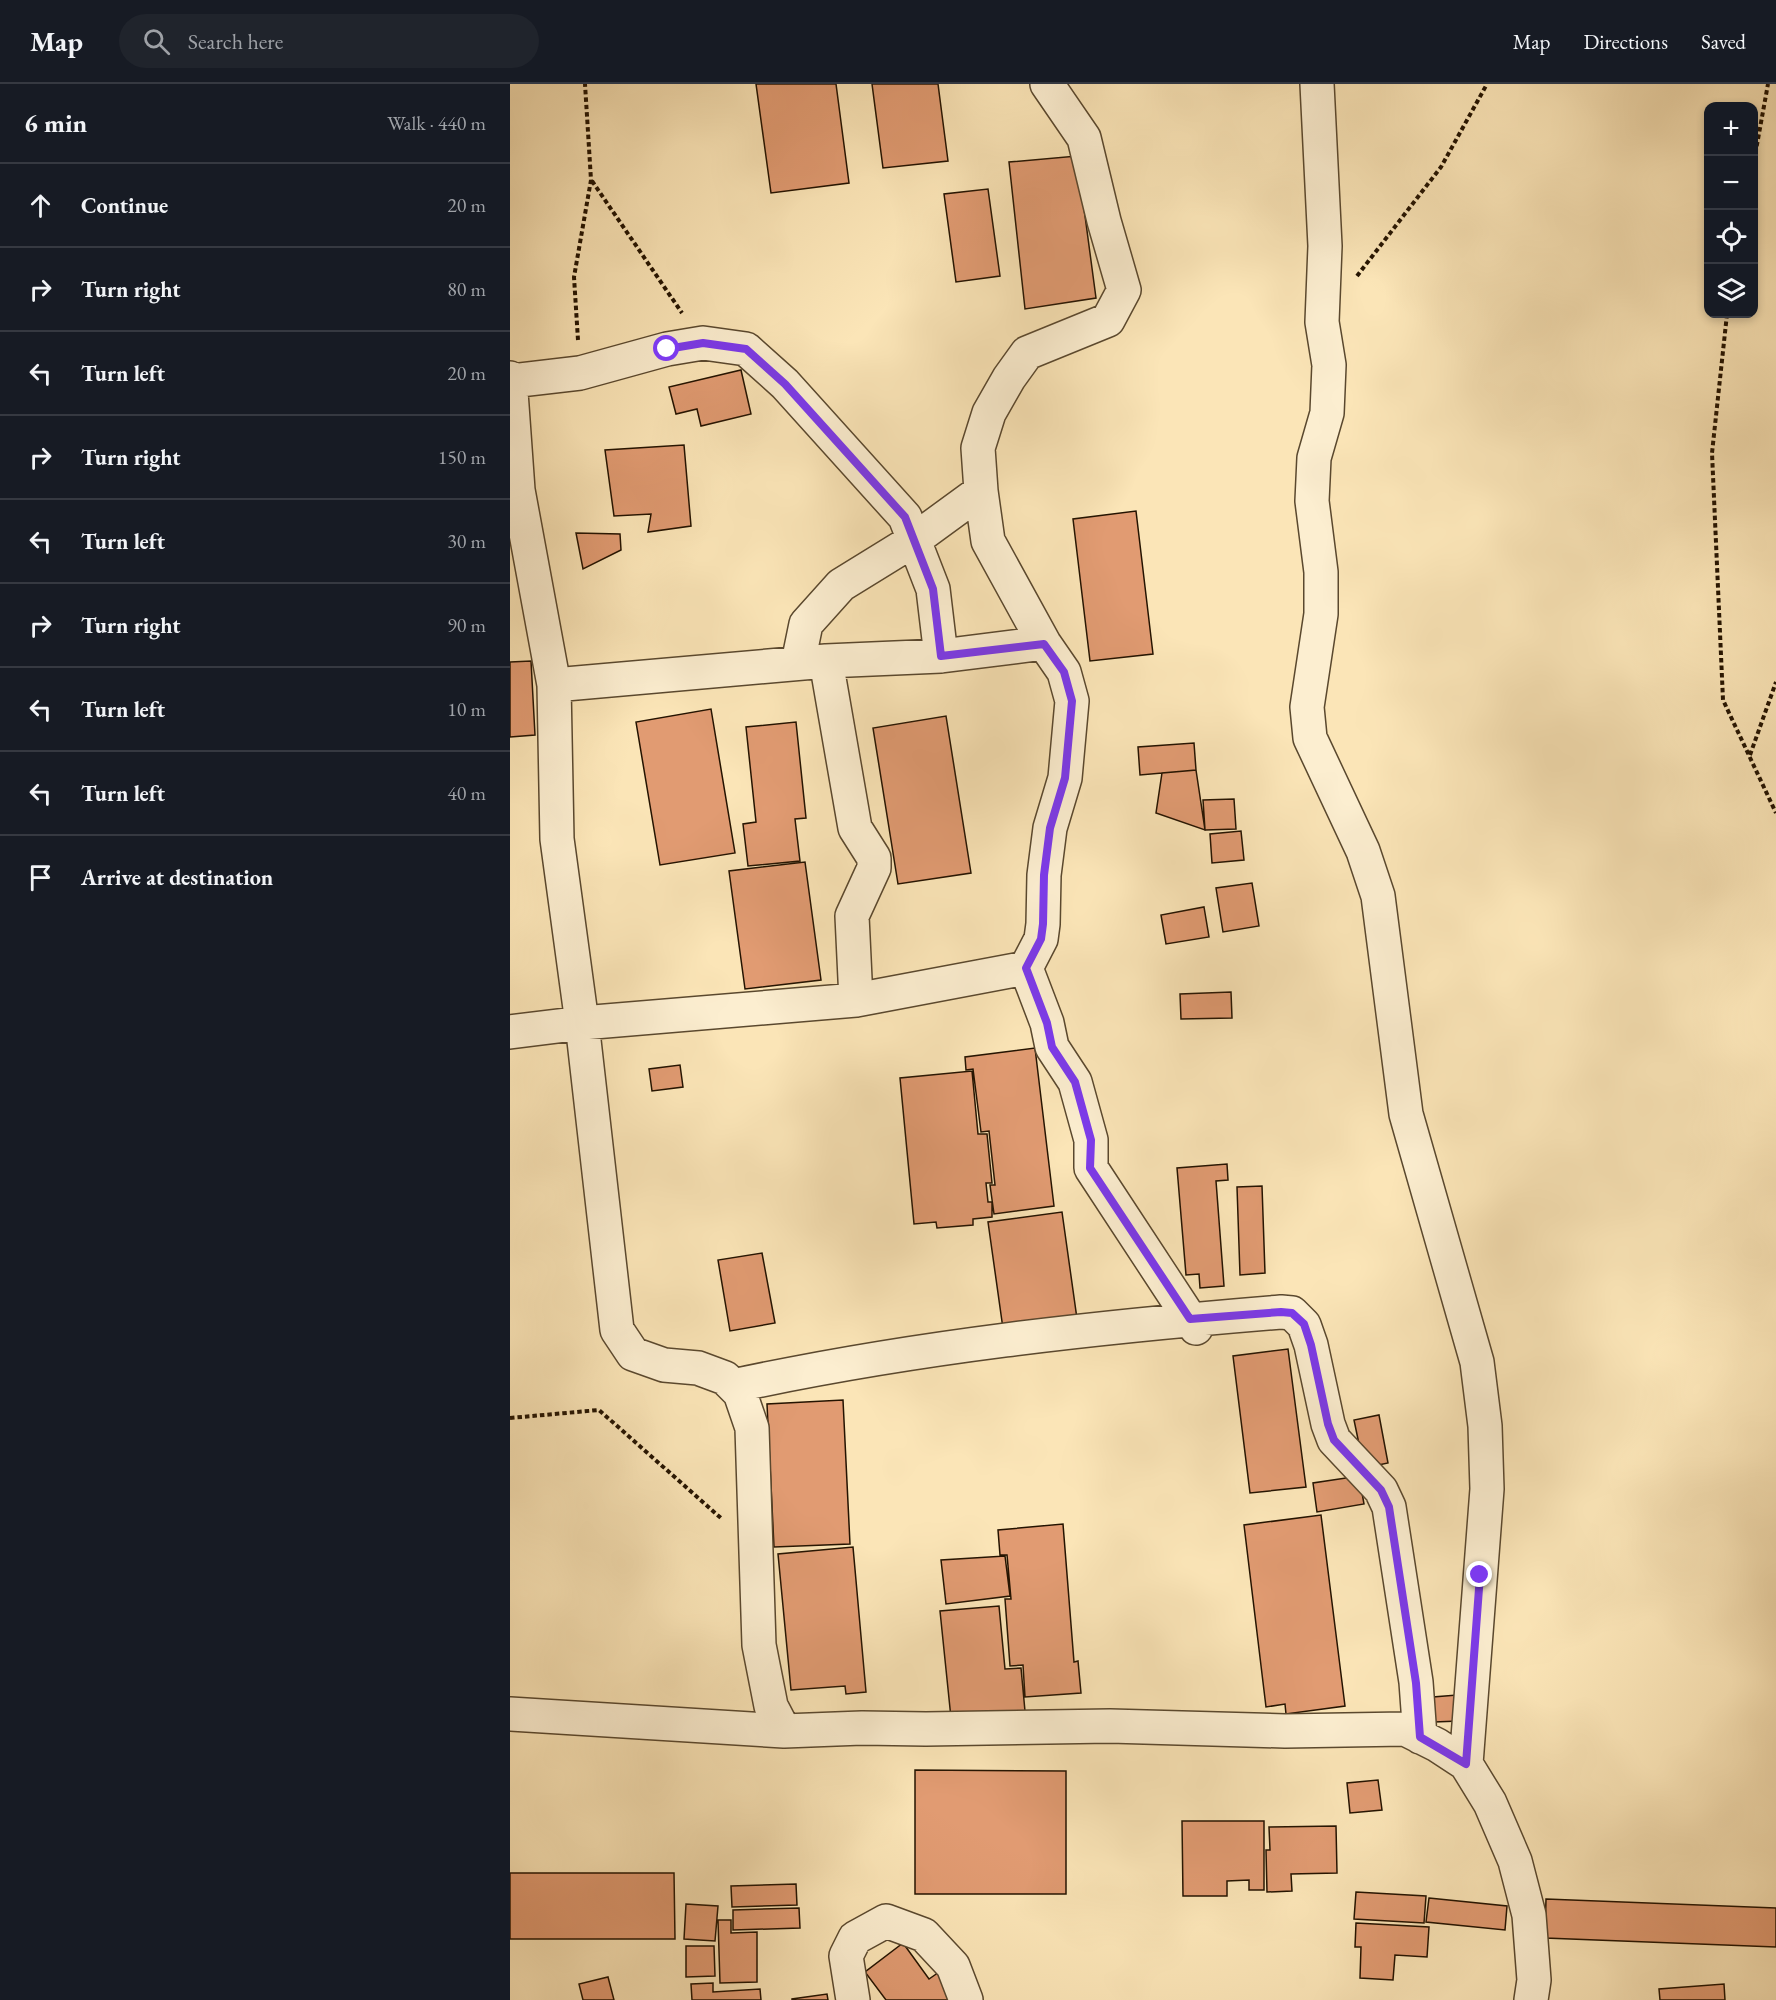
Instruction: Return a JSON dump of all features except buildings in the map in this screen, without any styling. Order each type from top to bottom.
[{"type":"street","points":[[1047,84],[1084,138],[1124,290],[1108,320],[1027,352],[1008,378],[989,414],[978,448],[988,541],[1044,644],[1064,672],[1072,701],[1065,778],[1050,828],[1045,863],[1041,939],[1026,968],[1047,1023],[1052,1047],[1075,1082],[1091,1140],[1090,1168],[1193,1324]]},
{"type":"street","points":[[1317,84],[1325,246],[1322,322],[1329,365],[1327,413],[1314,458],[1312,501],[1321,572],[1321,614],[1307,707],[1310,738],[1363,850],[1378,896],[1406,1114],[1476,1362],[1485,1426],[1487,1489],[1466,1764]]},
{"type":"street","points":[[784,1731],[771,1706],[759,1645],[752,1428],[741,1393],[725,1378],[698,1368],[664,1365],[633,1354],[617,1330],[582,1023],[557,839],[554,685],[518,490],[510,380],[580,374],[667,349],[703,343],[746,349],[785,384],[905,517],[933,589],[941,656]]},
{"type":"street","points":[[856,1000],[852,916],[874,868],[874,858],[855,828],[812,662],[806,624],[841,585],[914,540],[981,491]]},
{"type":"street","points":[[554,685],[812,662],[941,656],[1044,644]]},
{"type":"street","points":[[510,1032],[582,1023],[856,1000],[1026,968]]},
{"type":"street","points":[[733,1386],[835,1365],[990,1342],[1193,1324],[1281,1312],[1292,1313],[1304,1324],[1311,1345],[1328,1424],[1334,1440],[1381,1490],[1389,1507],[1416,1683],[1420,1737]]},
{"type":"street","points":[[510,1714],[784,1731],[862,1728],[1110,1726],[1285,1731],[1405,1729],[1466,1764],[1490,1803],[1515,1861],[1529,1915],[1534,1980],[1531,2000]]},
{"type":"street","points":[[853,2000],[846,1956],[855,1938],[886,1921],[924,1935],[953,1966],[966,2000]]},
{"type":"path","points":[[580,374],[574,277],[591,180],[585,84]]},
{"type":"path","points":[[1357,276],[1441,167],[1487,84]]},
{"type":"path","points":[[1755,156],[1768,84]]},
{"type":"path","points":[[591,180],[703,343]]},
{"type":"path","points":[[1727,318],[1712,453],[1723,700],[1776,813]]},
{"type":"path","points":[[1749,756],[1776,682]]},
{"type":"path","points":[[510,1419],[598,1410],[756,1549]]},
{"type":"route","points":[[667,349],[703,343],[746,349],[785,384],[905,517],[933,589],[941,656],[1044,644],[1064,672],[1072,701],[1065,778],[1050,828],[1044,875],[1041,939],[1026,968],[1047,1023],[1052,1047],[1075,1082],[1091,1140],[1090,1168],[1190,1319],[1281,1312],[1292,1313],[1304,1324],[1311,1345],[1328,1424],[1334,1440],[1381,1490],[1389,1507],[1416,1683],[1420,1737],[1466,1764],[1480,1575]]}]
